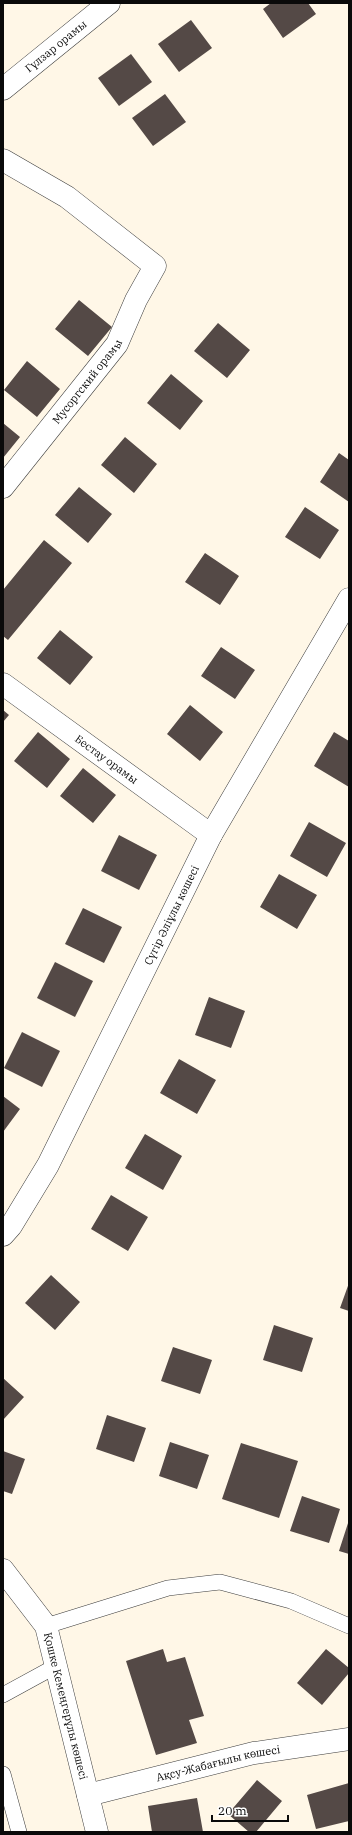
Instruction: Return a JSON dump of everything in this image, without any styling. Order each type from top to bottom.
[{"type":"street","name":"Гүлзар орамы","points":[[3,89],[109,3]]},
{"type":"street","name":"Мусоргский орамы","points":[[3,159],[67,197],[155,266],[136,300],[117,344],[3,487]]},
{"type":"street","name":"Сүгір Әліұлы көшесі","points":[[3,1235],[11,1226],[48,1165],[211,835],[349,599]]},
{"type":"street","name":"Бестау орамы","points":[[3,684],[211,835]]},
{"type":"street","name":"Қошке Кемеңгерұлы көшесі","points":[[3,1570],[46,1626],[97,1832]]},
{"type":"street","name":"Ақсу-Жабағылы көшесі","points":[[88,1795],[254,1752],[349,1740]]},
{"type":"lane","points":[[46,1626],[168,1588],[220,1582],[291,1601],[349,1626]]},
{"type":"lane","points":[[3,1695],[56,1666]]},
{"type":"lane","points":[[3,1774],[19,1832]]},
{"type":"building","points":[[271,3],[308,3],[316,14],[283,38],[263,9]]},
{"type":"building","points":[[191,20],[212,48],[179,72],[158,44]]},
{"type":"building","points":[[131,54],[152,82],[119,106],[98,78]]},
{"type":"building","points":[[165,94],[186,122],[153,146],[132,118]]},
{"type":"building","points":[[79,300],[112,327],[88,356],[55,329]]},
{"type":"building","points":[[218,323],[250,350],[227,378],[194,351]]},
{"type":"building","points":[[27,361],[60,389],[37,417],[4,390]]},
{"type":"building","points":[[171,374],[203,401],[180,430],[147,403]]},
{"type":"building","points":[[3,423],[20,437],[3,458]]},
{"type":"building","points":[[125,437],[157,464],[134,493],[101,465]]},
{"type":"building","points":[[339,453],[349,460],[349,502],[320,482]]},
{"type":"building","points":[[79,487],[112,514],[88,543],[55,515]]},
{"type":"building","points":[[305,507],[339,530],[320,559],[285,537]]},
{"type":"building","points":[[44,540],[72,563],[8,640],[3,636],[3,590]]},
{"type":"building","points":[[205,553],[239,576],[220,605],[185,582]]},
{"type":"building","points":[[60,630],[93,657],[70,685],[37,658]]},
{"type":"building","points":[[221,647],[255,670],[235,699],[201,676]]},
{"type":"building","points":[[190,705],[223,732],[200,761],[167,734]]},
{"type":"building","points":[[3,710],[9,715],[3,722]]},
{"type":"building","points":[[38,732],[70,759],[47,788],[14,761]]},
{"type":"building","points":[[334,732],[349,741],[349,787],[314,766]]},
{"type":"building","points":[[83,768],[116,795],[93,823],[60,796]]},
{"type":"building","points":[[309,822],[346,843],[327,877],[290,856]]},
{"type":"building","points":[[119,835],[157,855],[139,890],[101,871]]},
{"type":"building","points":[[279,874],[317,895],[297,929],[260,907]]},
{"type":"building","points":[[83,908],[122,927],[104,963],[65,944]]},
{"type":"building","points":[[55,962],[93,981],[75,1017],[37,998]]},
{"type":"building","points":[[209,997],[245,1011],[231,1048],[195,1035]]},
{"type":"building","points":[[22,1032],[60,1051],[42,1087],[4,1068]]},
{"type":"building","points":[[179,1059],[216,1080],[197,1114],[160,1093]]},
{"type":"building","points":[[3,1096],[20,1109],[3,1132]]},
{"type":"building","points":[[145,1134],[182,1156],[163,1190],[125,1168]]},
{"type":"building","points":[[111,1195],[148,1217],[128,1251],[91,1229]]},
{"type":"building","points":[[51,1275],[80,1302],[55,1330],[25,1303]]},
{"type":"building","points":[[349,1283],[349,1311],[340,1308]]},
{"type":"building","points":[[274,1325],[313,1338],[302,1372],[263,1360]]},
{"type":"building","points":[[173,1347],[212,1360],[200,1394],[161,1381]]},
{"type":"building","points":[[3,1378],[24,1397],[3,1420]]},
{"type":"building","points":[[107,1415],[146,1428],[134,1462],[96,1449]]},
{"type":"building","points":[[170,1442],[209,1455],[197,1489],[159,1476]]},
{"type":"building","points":[[241,1443],[298,1461],[279,1518],[222,1499]]},
{"type":"building","points":[[3,1451],[25,1459],[12,1494],[3,1491]]},
{"type":"building","points":[[302,1496],[340,1509],[329,1543],[290,1531]]},
{"type":"building","points":[[349,1520],[349,1554],[339,1551]]},
{"type":"building","points":[[163,1649],[167,1662],[185,1657],[204,1716],[189,1720],[197,1743],[156,1755],[126,1661]]},
{"type":"building","points":[[326,1649],[349,1668],[349,1673],[322,1705],[297,1683]]},
{"type":"building","points":[[257,1780],[282,1801],[256,1832],[249,1832],[228,1814]]},
{"type":"building","points":[[349,1783],[349,1821],[316,1829],[307,1795]]},
{"type":"building","points":[[197,1798],[203,1832],[152,1832],[148,1806]]}]
